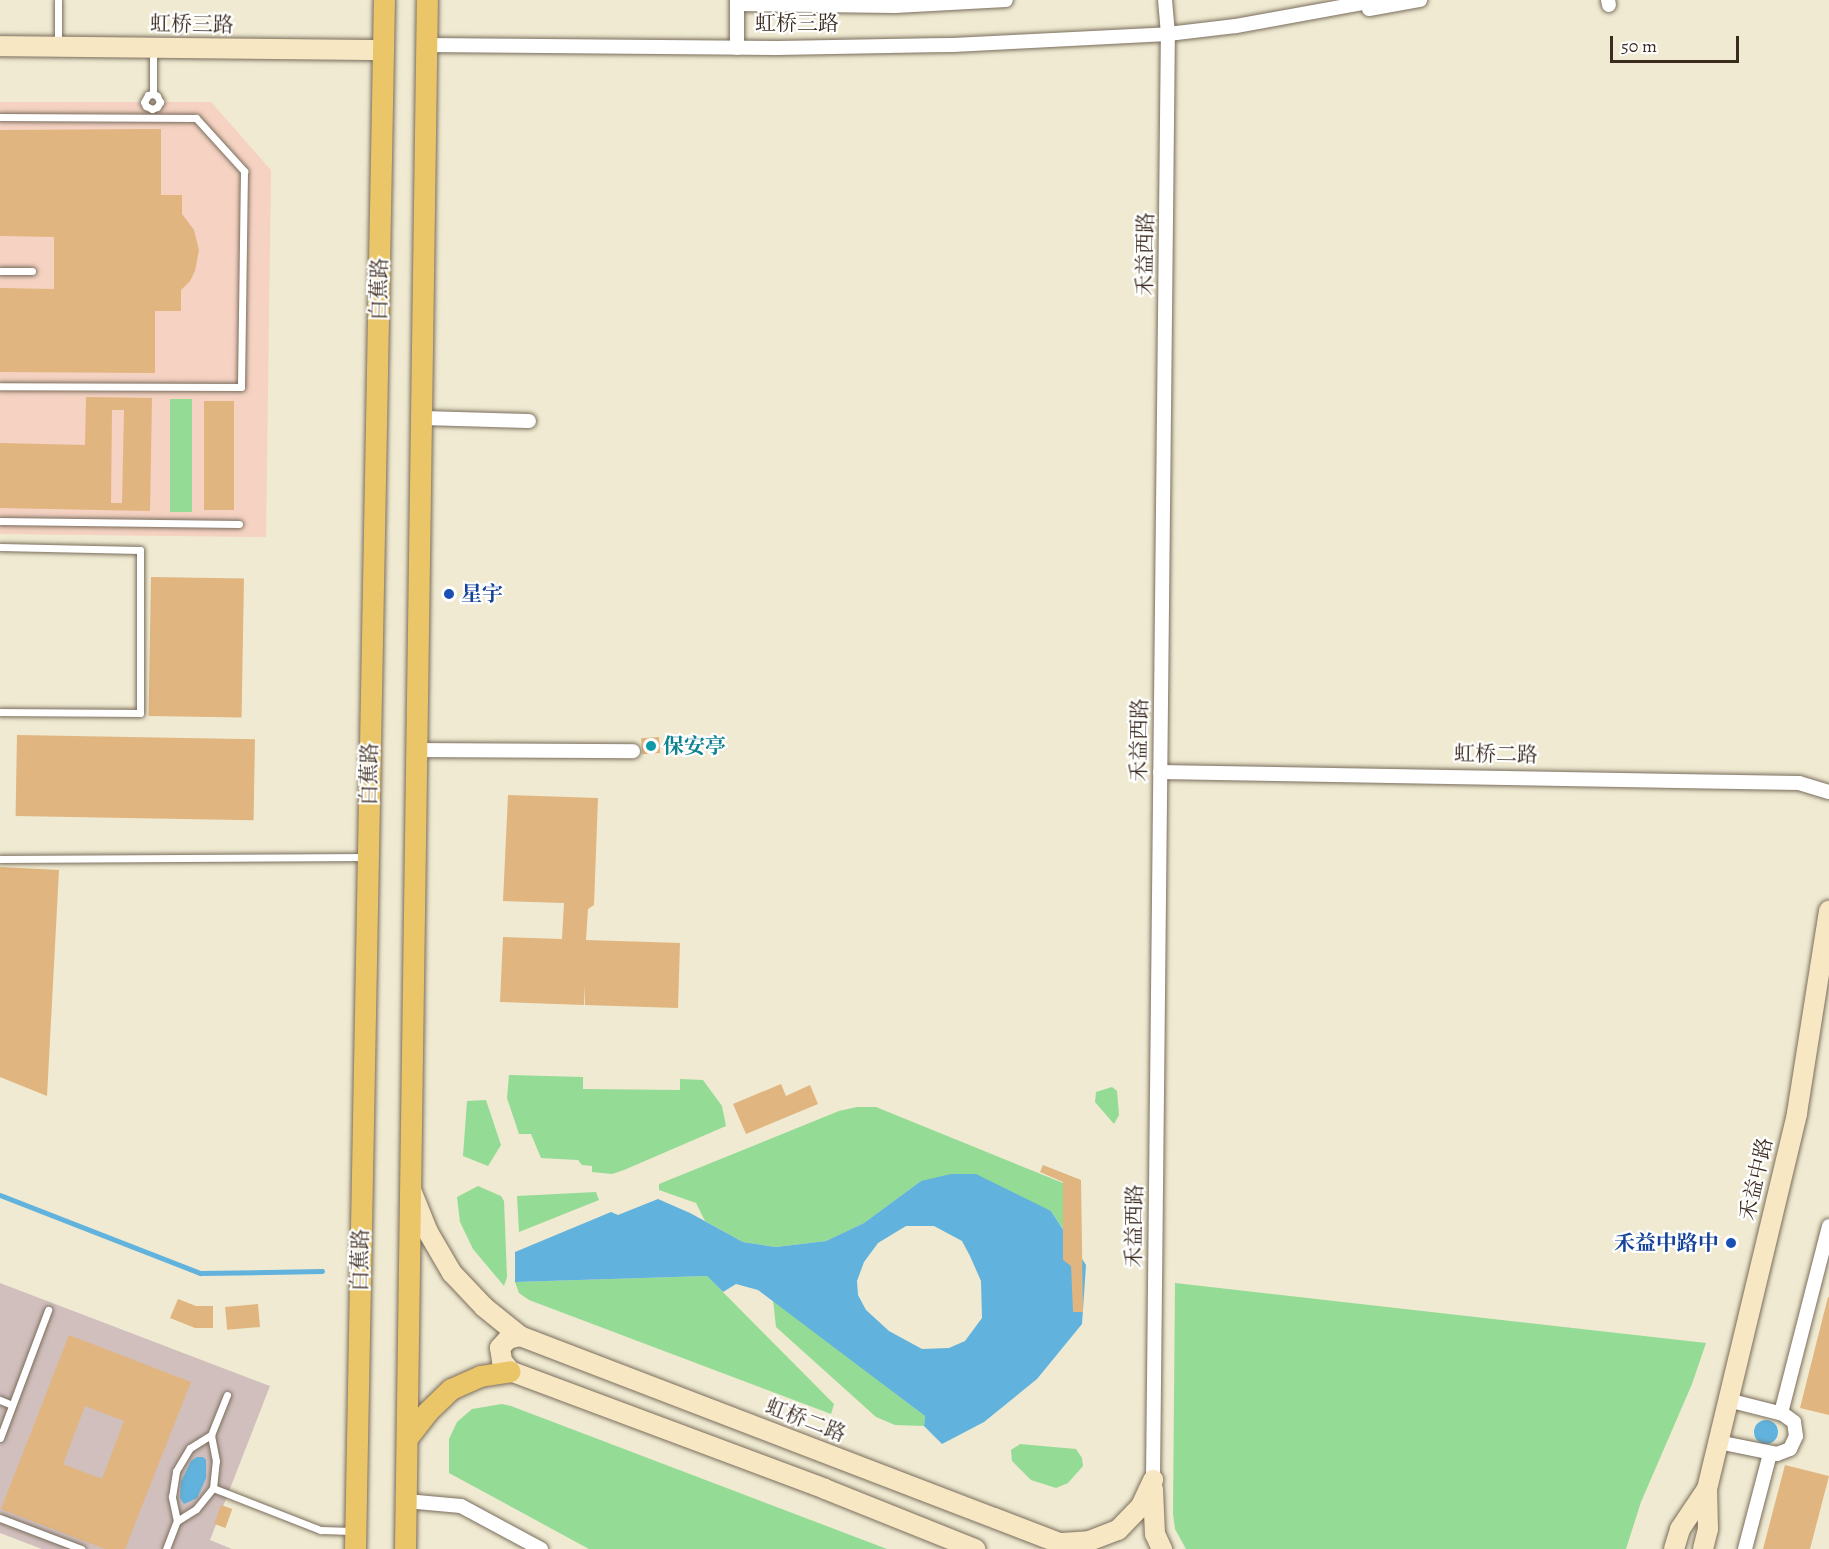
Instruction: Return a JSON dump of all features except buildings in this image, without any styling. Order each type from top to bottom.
[{"type":"main road","name":"白蕉路","points":[[355,1540],[384,0]]},
{"type":"main road","name":"白蕉路","points":[[405,1549],[427,0]]},
{"type":"main road","points":[[407,1438],[427,1412],[451,1389],[480,1376],[510,1371]]},
{"type":"street","points":[[737,48],[737,2],[895,6],[1006,0]]},
{"type":"street","name":"禾益西路","points":[[1153,1480],[1168,34],[1165,0]]},
{"type":"street","name":"虹桥三路","points":[[1168,34],[1236,26],[1379,0]]},
{"type":"street","name":"虹桥三路","points":[[426,45],[737,48],[953,45],[1236,32],[1420,0]]},
{"type":"street","name":"虹桥三路","points":[[0,46],[384,50]]},
{"type":"street","points":[[421,418],[529,421]]},
{"type":"street","points":[[417,750],[633,751]]},
{"type":"street","name":"虹桥二路","points":[[1160,772],[1799,783],[1829,792]]},
{"type":"street","name":"禾益中路","points":[[1703,1549],[1708,1529],[1707,1489],[1797,1113],[1829,911]]},
{"type":"street","name":"虹桥二路","points":[[411,1190],[428,1232],[452,1273],[484,1307],[520,1336],[1067,1546]]},
{"type":"street","points":[[1781,1413],[1829,1226]]},
{"type":"street","points":[[520,1336],[508,1339],[500,1348],[502,1361],[510,1371],[825,1489],[975,1549]]},
{"type":"street","points":[[1718,1442],[1770,1454],[1784,1453],[1790,1449],[1796,1436],[1794,1422],[1781,1413],[1728,1401]]},
{"type":"street","points":[[1745,1549],[1770,1454]]},
{"type":"street","points":[[1067,1546],[1089,1541],[1118,1530],[1142,1506],[1153,1480]]},
{"type":"street","points":[[1153,1480],[1155,1534],[1162,1549]]},
{"type":"street","name":"禾益中路","points":[[1674,1549],[1680,1528],[1707,1489]]},
{"type":"street","points":[[406,1501],[461,1506],[541,1549]]},
{"type":"lane","points":[[58,0],[58,46]]},
{"type":"lane","points":[[152,113],[144,102],[148,95],[153,94],[153,47]]},
{"type":"lane","points":[[0,117],[152,113],[195,118],[244,171],[241,387],[0,386]]},
{"type":"lane","points":[[0,271],[32,271]]},
{"type":"lane","points":[[0,521],[239,524]]},
{"type":"lane","points":[[0,547],[140,550],[140,712],[0,711]]},
{"type":"lane","points":[[0,859],[367,857]]},
{"type":"lane","points":[[0,1437],[48,1310]]},
{"type":"lane","points":[[177,1521],[196,1509],[213,1488],[216,1461],[211,1435],[226,1395]]},
{"type":"lane","points":[[0,1400],[12,1405]]},
{"type":"lane","points":[[166,1549],[177,1521],[172,1497],[176,1471],[190,1448],[211,1435]]},
{"type":"lane","points":[[213,1488],[321,1530],[355,1540]]},
{"type":"lane","points":[[0,1518],[81,1549]]},
{"type":"shaded area","points":[[0,102],[211,102],[271,170],[266,537],[0,534]]},
{"type":"shaded area","points":[[0,1283],[270,1386],[210,1540],[232,1549],[42,1549],[0,1533]]},
{"type":"green space","points":[[170,399],[192,399],[192,512],[170,512]]},
{"type":"green space","points":[[509,1075],[583,1077],[583,1089],[680,1090],[680,1079],[703,1080],[722,1106],[726,1126],[624,1170],[612,1174],[592,1172],[592,1166],[582,1165],[578,1160],[541,1158],[531,1134],[519,1134],[507,1098]]},
{"type":"green space","points":[[1112,1087],[1117,1091],[1119,1115],[1114,1124],[1095,1102],[1096,1092]]},
{"type":"green space","points":[[486,1100],[501,1145],[488,1166],[463,1156],[467,1101]]},
{"type":"green space","points":[[857,1107],[876,1107],[1063,1183],[1063,1229],[1051,1211],[921,1181],[864,1223],[826,1241],[776,1247],[743,1242],[705,1221],[696,1203],[659,1190],[659,1184],[839,1111]]},
{"type":"green space","points":[[478,1186],[501,1196],[504,1201],[507,1277],[504,1286],[473,1249],[460,1222],[457,1197]]},
{"type":"green space","points":[[596,1192],[599,1200],[519,1232],[517,1196]]},
{"type":"green space","points":[[707,1276],[834,1404],[831,1414],[529,1300],[519,1293],[515,1282]]},
{"type":"green space","points":[[1175,1283],[1706,1343],[1692,1384],[1641,1502],[1626,1549],[1186,1549],[1175,1529],[1173,1514]]},
{"type":"green space","points":[[773,1300],[925,1416],[924,1426],[895,1425],[876,1417],[776,1327]]},
{"type":"green space","points":[[502,1404],[887,1549],[589,1549],[449,1473],[449,1439],[457,1422],[472,1409]]},
{"type":"green space","points":[[1020,1444],[1076,1449],[1082,1458],[1083,1466],[1068,1483],[1056,1488],[1031,1480],[1012,1461],[1011,1450]]},
{"type":"water","points":[[951,1174],[976,1174],[1051,1211],[1086,1265],[1082,1324],[1037,1379],[984,1422],[942,1444],[924,1426],[925,1416],[758,1290],[736,1284],[723,1292],[707,1276],[515,1282],[515,1252],[611,1212],[618,1215],[658,1199],[690,1213],[743,1242],[776,1247],[826,1241],[864,1223],[921,1181]],"holes":[[[906,1226],[934,1226],[962,1241],[970,1256],[981,1281],[982,1318],[965,1341],[949,1348],[922,1349],[889,1331],[866,1310],[858,1295],[857,1281],[864,1262],[878,1243]]]},
{"type":"water","points":[[1766,1420],[1771,1421],[1777,1427],[1777,1437],[1771,1443],[1766,1444],[1761,1443],[1755,1437],[1754,1432],[1755,1427],[1761,1421]]},
{"type":"water","points":[[197,1457],[203,1457],[206,1460],[206,1478],[197,1498],[184,1504],[180,1498],[181,1482],[191,1461]]},
{"type":"waterway","points":[[0,1195],[200,1273],[322,1271]]},
{"type":"place","name":"星宇","points":[[449,594]]},
{"type":"place","name":"保安亭","points":[[651,746]]},
{"type":"place","name":"禾益中路中","points":[[1731,1243]]}]
